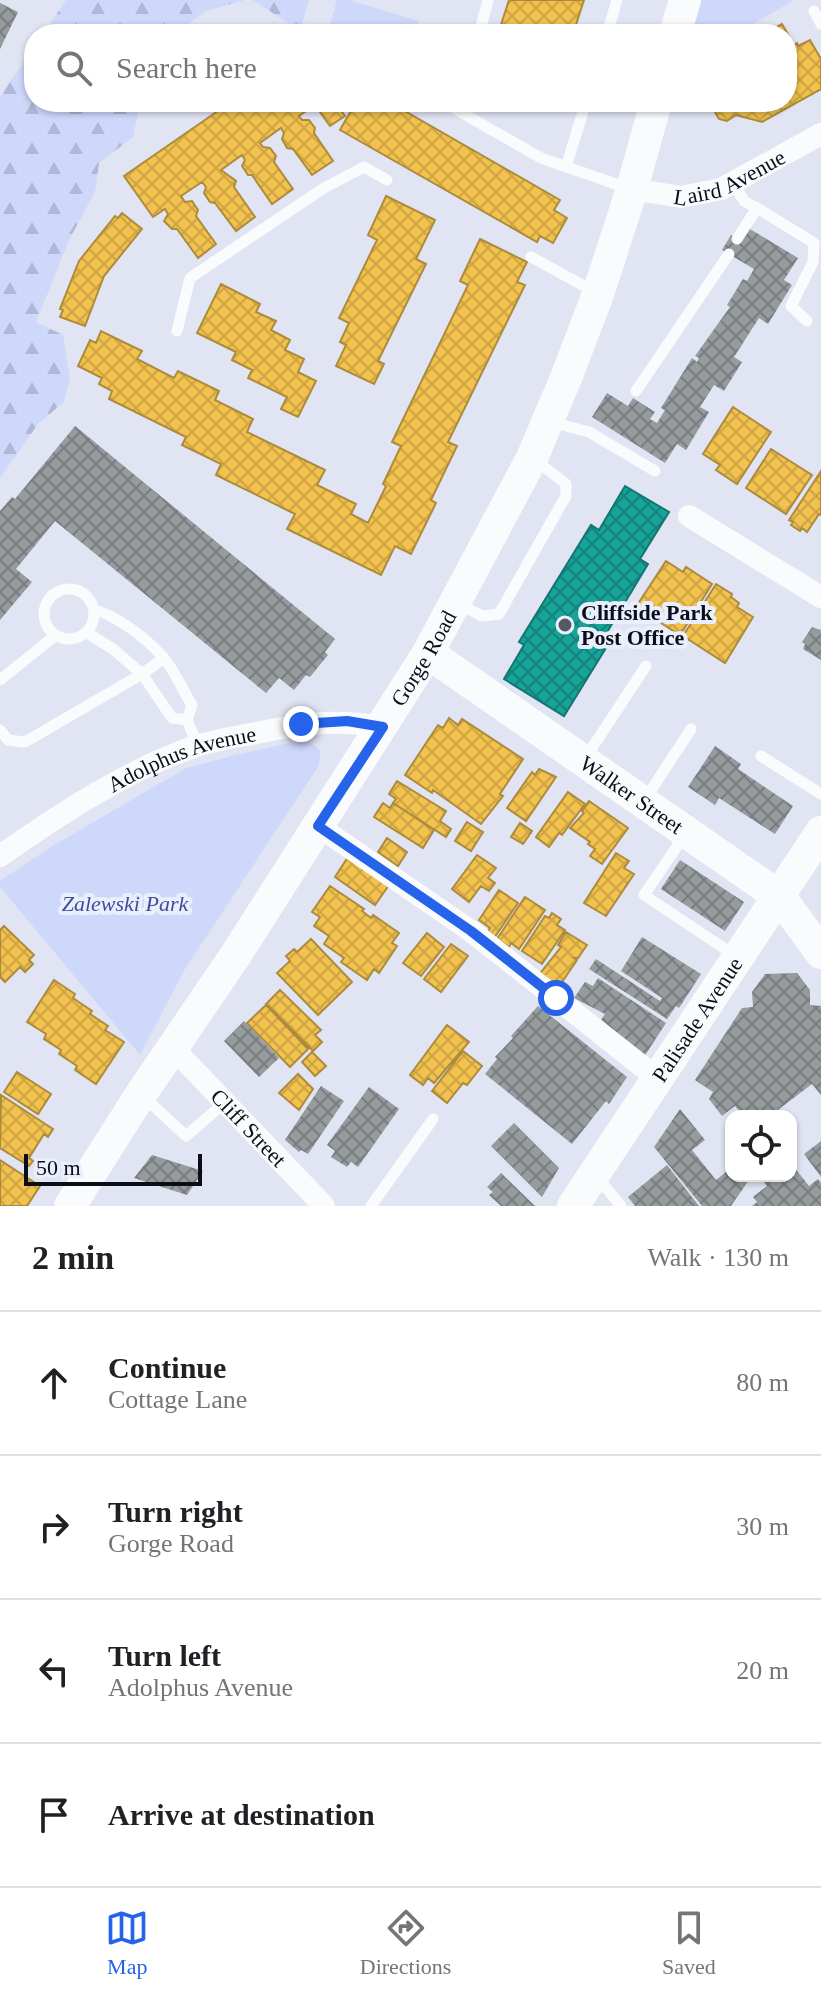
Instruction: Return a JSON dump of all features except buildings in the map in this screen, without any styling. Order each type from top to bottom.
[{"type":"main road","points":[[678,24],[685,0]]},
{"type":"main road","name":"Gorge Road","points":[[70,1206],[383,727],[428,653],[532,458],[598,294],[653,112]]},
{"type":"main road","name":"Walker Street","points":[[428,653],[780,897],[821,953]]},
{"type":"main road","name":"Palisade Avenue","points":[[573,1206],[821,834]]},
{"type":"street","name":"Laird Avenue","points":[[632,189],[681,197],[721,189],[821,134]]},
{"type":"street","points":[[689,516],[821,597]]},
{"type":"street","name":"Adolphus Avenue","points":[[0,856],[133,774],[198,746],[301,724],[347,721],[383,727]]},
{"type":"street","points":[[318,826],[471,931],[657,1078]]},
{"type":"street","name":"Cliff Street","points":[[173,1048],[324,1206]]},
{"type":"lane","points":[[482,24],[488,0]]},
{"type":"lane","points":[[610,24],[617,0]]},
{"type":"lane","points":[[814,11],[821,24]]},
{"type":"lane","points":[[460,112],[541,158],[632,189]]},
{"type":"lane","points":[[566,167],[583,112]]},
{"type":"lane","points":[[177,331],[190,278],[324,188],[364,167],[387,180]]},
{"type":"lane","points":[[733,182],[744,201],[814,243],[813,262],[791,306],[807,321]]},
{"type":"lane","points":[[737,239],[757,208]]},
{"type":"lane","points":[[636,391],[729,254]]},
{"type":"lane","points":[[531,257],[598,294]]},
{"type":"lane","points":[[547,421],[589,432],[655,471]]},
{"type":"lane","points":[[455,602],[482,616],[499,614],[566,496],[566,484],[532,458]]},
{"type":"lane","points":[[71,589],[86,595],[94,610],[91,626],[86,632],[72,639],[56,635],[49,629],[45,606],[55,593],[71,589]]},
{"type":"lane","points":[[94,610],[106,612],[120,621],[164,658],[192,705],[187,720],[198,746]]},
{"type":"lane","points":[[86,632],[113,649],[142,674],[172,718],[187,720]]},
{"type":"lane","points":[[0,680],[56,635]]},
{"type":"lane","points":[[0,730],[8,740],[25,742],[164,658]]},
{"type":"lane","points":[[584,761],[646,666]]},
{"type":"lane","points":[[643,802],[691,729]]},
{"type":"lane","points":[[761,756],[821,794]]},
{"type":"lane","points":[[687,832],[644,895],[738,958]]},
{"type":"lane","points":[[141,1094],[186,1136],[224,1103]]},
{"type":"lane","points":[[371,1206],[433,1119]]},
{"type":"lane","points":[[594,1173],[621,1206]]},
{"type":"green space","points":[[66,0],[245,0],[206,11],[188,24],[50,24]]},
{"type":"green space","points":[[253,0],[309,0],[302,24],[289,24]]},
{"type":"green space","points":[[337,0],[349,0],[419,21],[418,24],[330,24]]},
{"type":"green space","points":[[685,0],[794,0],[753,24],[685,24]]},
{"type":"green space","points":[[24,61],[24,112],[138,112],[133,137],[99,163],[95,192],[69,240],[36,322],[63,335],[70,378],[64,402],[38,424],[0,478],[0,96]]},
{"type":"green space","name":"Zalewski Park","points":[[310,742],[321,751],[318,767],[185,969],[140,1055],[0,887],[0,881],[54,845],[186,768],[290,743]]},
{"type":"place","name":"Cliffside Park Post Office","points":[[565,625]]},
{"type":"route","points":[[301,724],[347,721],[383,727],[318,826],[471,931],[556,998]]}]
